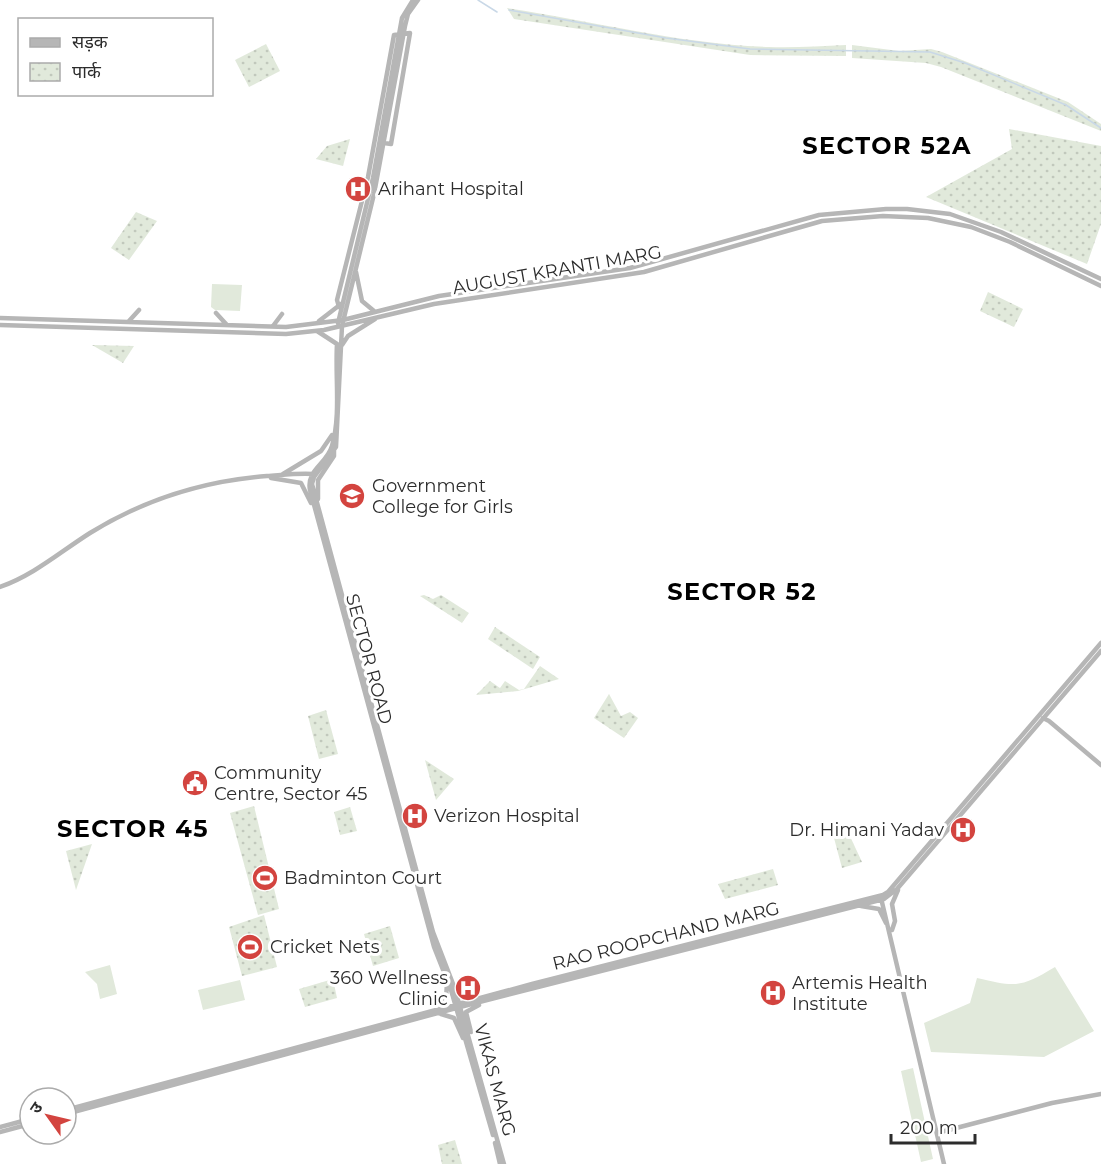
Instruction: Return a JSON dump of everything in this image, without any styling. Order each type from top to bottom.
[{"type":"main road","points":[[340,323],[384,143],[404,13],[413,0]]},
{"type":"main road","points":[[316,505],[318,480],[334,456],[338,435],[341,305],[373,178],[401,35],[408,14],[418,0]]},
{"type":"main road","name":"AUGUST KRANTI MARG","points":[[0,325],[286,334],[317,331],[374,311],[439,296],[644,265],[819,215],[886,209],[950,214],[1002,232],[1101,279]]},
{"type":"main road","name":"AUGUST KRANTI MARG","points":[[0,318],[273,327],[340,323],[454,301],[644,272],[822,221],[883,216],[928,218],[962,225],[1010,242],[1101,286]]},
{"type":"main road","points":[[355,269],[362,301],[374,311]]},
{"type":"main road","points":[[1088,280],[1091,274]]},
{"type":"main road","points":[[314,324],[331,315],[341,305]]},
{"type":"main road","points":[[129,321],[139,310]]},
{"type":"main road","points":[[216,313],[228,325]]},
{"type":"main road","points":[[273,327],[282,314]]},
{"type":"main road","points":[[340,350],[345,339],[380,316]]},
{"type":"main road","points":[[106,328],[107,321]]},
{"type":"main road","points":[[313,476],[329,453],[334,431],[337,344],[317,331]]},
{"type":"main road","points":[[281,475],[321,451],[334,431]]},
{"type":"main road","points":[[0,588],[24,580],[92,535],[145,507],[214,484],[313,476],[334,450]]},
{"type":"main road","points":[[0,588],[23,578],[91,533],[144,504],[218,480],[281,475],[313,476]]},
{"type":"main road","name":"SECTOR ROAD","points":[[313,476],[312,484],[316,505],[433,932],[458,1005]]},
{"type":"main road","points":[[271,478],[301,483],[316,505]]},
{"type":"main road","name":"RAO ROOPCHAND MARG","points":[[896,888],[1101,643]]},
{"type":"main road","name":"RAO ROOPCHAND MARG","points":[[810,916],[859,905],[882,897],[896,888],[1101,651]]},
{"type":"main road","points":[[1037,717],[1043,718],[1101,765]]},
{"type":"main road","points":[[892,930],[895,921],[892,904],[896,888]]},
{"type":"main road","points":[[882,897],[946,1164]]},
{"type":"main road","points":[[882,897],[892,930],[901,977]]},
{"type":"main road","name":"RAO ROOPCHAND MARG","points":[[78,1109],[458,1005],[882,897]]},
{"type":"main road","points":[[859,905],[879,909],[888,925]]},
{"type":"main road","points":[[449,979],[462,996],[485,999]]},
{"type":"main road","points":[[432,1012],[446,999],[449,979]]},
{"type":"main road","points":[[468,1040],[466,1010],[485,999]]},
{"type":"main road","name":"VIKAS MARG","points":[[458,1005],[502,1164]]},
{"type":"main road","points":[[432,1012],[447,1014],[454,1018],[468,1040]]},
{"type":"main road","points":[[938,1134],[1052,1103],[1101,1096]]},
{"type":"main road","points":[[0,1130],[18,1125]]},
{"type":"green space","points":[[507,8],[637,31],[736,45],[797,47],[846,45],[846,56],[750,55],[514,19]]},
{"type":"green space","points":[[266,44],[280,71],[249,87],[235,60]]},
{"type":"green space","points":[[852,45],[899,51],[931,49],[942,52],[1068,102],[1101,124],[1101,131],[941,67],[926,63],[852,58]]},
{"type":"green space","points":[[1009,129],[1101,146],[1101,224],[1087,264],[926,197],[1012,149]]},
{"type":"green space","points":[[350,139],[343,166],[316,159],[327,146]]},
{"type":"green space","points":[[136,212],[157,221],[129,260],[111,248]]},
{"type":"green space","points":[[212,284],[242,285],[240,311],[215,310],[211,307]]},
{"type":"green space","points":[[988,292],[1023,309],[1014,327],[980,311]]},
{"type":"green space","points":[[92,345],[134,346],[123,363]]},
{"type":"green space","points":[[424,595],[433,599],[441,595],[469,613],[462,623],[420,596]]},
{"type":"green space","points":[[495,627],[540,657],[533,669],[488,639]]},
{"type":"green space","points":[[540,666],[559,679],[518,691],[476,695],[490,681],[500,688],[505,681],[519,690],[524,689]]},
{"type":"green space","points":[[609,694],[621,716],[630,712],[638,718],[624,738],[594,718]]},
{"type":"green space","points":[[326,710],[338,754],[319,759],[308,716]]},
{"type":"green space","points":[[425,760],[454,779],[436,800]]},
{"type":"green space","points":[[254,806],[279,909],[258,915],[230,813]]},
{"type":"green space","points":[[350,807],[357,831],[340,835],[334,812]]},
{"type":"green space","points":[[848,832],[862,862],[842,868],[834,838]]},
{"type":"green space","points":[[92,844],[76,890],[66,851]]},
{"type":"green space","points":[[773,869],[778,885],[725,899],[718,884]]},
{"type":"green space","points":[[264,915],[277,967],[242,976],[229,927]]},
{"type":"green space","points":[[390,926],[399,958],[373,966],[364,934]]},
{"type":"green space","points":[[110,965],[117,994],[100,999],[97,984],[85,972]]},
{"type":"green space","points":[[1055,967],[1094,1031],[1044,1057],[931,1052],[924,1023],[970,1003],[977,978],[1018,984],[1034,979]]},
{"type":"green space","points":[[333,979],[337,998],[305,1007],[299,989]]},
{"type":"green space","points":[[240,980],[245,1000],[203,1010],[198,990]]},
{"type":"green space","points":[[913,1068],[933,1159],[921,1162],[901,1071]]},
{"type":"green space","points":[[455,1140],[462,1164],[442,1164],[438,1145]]},
{"type":"waterway","points":[[478,0],[497,12]]},
{"type":"waterway","points":[[509,10],[666,38],[750,49],[930,52],[965,63],[1066,105],[1101,128]]},
{"type":"place","name":"Arihant Hospital","points":[[358,189]]},
{"type":"place","name":"Government College for Girls","points":[[352,496]]},
{"type":"place","name":"Community Centre, Sector 45","points":[[195,783]]},
{"type":"place","name":"Verizon Hospital","points":[[415,816]]},
{"type":"place","name":"Dr. Himani Yadav","points":[[963,830]]},
{"type":"place","name":"Badminton Court","points":[[265,878]]},
{"type":"place","name":"Cricket Nets","points":[[250,947]]},
{"type":"place","name":"360 Wellness Clinic","points":[[468,988]]},
{"type":"place","name":"Artemis Health Institute","points":[[773,993]]},
{"type":"district","name":"SECTOR 52A","points":[[887,146]]},
{"type":"district","name":"SECTOR 52","points":[[742,592]]},
{"type":"district","name":"SECTOR 45","points":[[133,829]]}]
